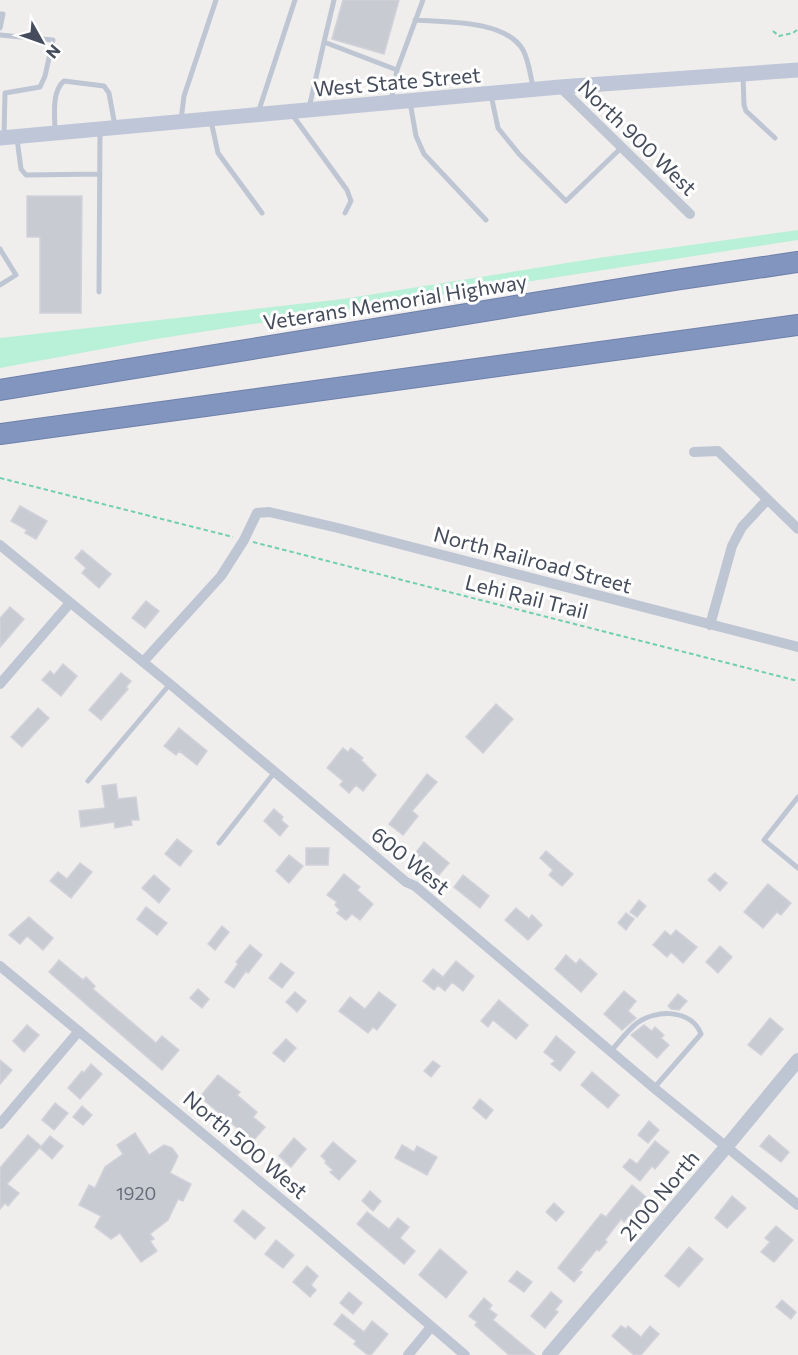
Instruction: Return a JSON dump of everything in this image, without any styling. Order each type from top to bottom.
[{"type":"highway","name":"Veterans Memorial Highway","points":[[0,390],[798,262]]},
{"type":"highway","points":[[0,434],[798,325]]},
{"type":"main road","name":"West State Street","points":[[7,138],[490,93],[798,70]]},
{"type":"street","name":"North 900 West","points":[[560,87],[690,214]]},
{"type":"street","points":[[694,452],[718,452],[798,529]]},
{"type":"street","points":[[710,625],[732,546],[742,527],[767,500]]},
{"type":"street","name":"North Railroad Street","points":[[143,662],[221,576],[244,540],[257,513],[269,512],[798,647]]},
{"type":"street","name":"600 West","points":[[0,545],[798,1205]]},
{"type":"street","points":[[0,684],[70,603]]},
{"type":"street","name":"North 500 West","points":[[0,966],[315,1227],[465,1355]]},
{"type":"street","points":[[0,1124],[79,1031]]},
{"type":"street","name":"2100 North","points":[[549,1355],[798,1060]]},
{"type":"street","points":[[408,1355],[431,1327]]},
{"type":"lane","points":[[180,122],[184,96],[216,0]]},
{"type":"lane","points":[[258,115],[295,0]]},
{"type":"lane","points":[[308,110],[334,0]]},
{"type":"lane","points":[[390,103],[397,70],[423,0]]},
{"type":"lane","points":[[0,14],[3,14],[0,28]]},
{"type":"lane","points":[[415,20],[462,23],[497,31],[514,38],[524,52],[534,90]]},
{"type":"lane","points":[[0,35],[53,40],[45,76],[40,87],[2,93],[7,138],[21,169],[26,175],[100,174]]},
{"type":"lane","points":[[324,42],[397,70]]},
{"type":"lane","points":[[742,74],[746,111],[775,138]]},
{"type":"lane","points":[[55,134],[55,101],[59,85],[64,81],[104,86],[109,93],[108,129],[100,174],[99,292]]},
{"type":"lane","points":[[490,93],[498,128],[519,154],[566,201],[621,148]]},
{"type":"lane","points":[[410,101],[416,136],[424,154],[486,220]]},
{"type":"lane","points":[[290,112],[347,190],[351,201],[345,213]]},
{"type":"lane","points":[[211,119],[218,153],[262,213]]},
{"type":"lane","points":[[0,249],[16,274],[0,285]]},
{"type":"lane","points":[[88,781],[170,684]]},
{"type":"lane","points":[[219,843],[274,773]]},
{"type":"lane","points":[[798,797],[764,840],[798,868]]},
{"type":"lane","points":[[611,1051],[637,1023],[650,1017],[661,1013],[690,1018],[698,1026],[701,1034],[654,1088]]},
{"type":"path","points":[[773,31],[779,36],[793,33],[798,29]]},
{"type":"path","points":[[0,478],[239,539]]},
{"type":"path","name":"Lehi Rail Trail","points":[[249,541],[798,681]]},
{"type":"green space","points":[[798,230],[798,240],[156,339],[0,368],[0,338],[343,299],[598,258]]},
{"type":"building","points":[[343,0],[399,0],[384,54],[332,39]]},
{"type":"building","points":[[27,196],[82,196],[81,313],[40,313],[40,237],[27,237]]},
{"type":"building","points":[[20,506],[47,521],[36,539],[25,533],[27,530],[11,521]]},
{"type":"building","points":[[82,550],[111,574],[99,588],[82,573],[86,568],[75,558]]},
{"type":"building","points":[[146,601],[159,611],[145,628],[132,618]]},
{"type":"building","points":[[10,607],[24,619],[0,647],[0,618]]},
{"type":"building","points":[[63,664],[77,676],[61,696],[42,680],[50,671],[54,675]]},
{"type":"building","points":[[121,673],[131,681],[126,687],[128,689],[101,720],[89,710]]},
{"type":"building","points":[[496,704],[513,719],[483,753],[466,737]]},
{"type":"building","points":[[38,708],[49,718],[22,747],[11,737]]},
{"type":"building","points":[[179,728],[207,751],[197,765],[179,751],[176,755],[164,746]]},
{"type":"building","points":[[343,748],[348,752],[351,748],[363,758],[361,760],[376,775],[363,791],[356,785],[349,793],[340,785],[343,781],[327,768]]},
{"type":"building","points":[[427,774],[437,782],[412,811],[418,816],[403,835],[389,824]]},
{"type":"building","points":[[116,784],[118,799],[136,797],[139,820],[131,820],[132,825],[115,828],[114,822],[81,827],[79,811],[105,808],[102,786]]},
{"type":"building","points":[[274,809],[283,817],[281,820],[288,826],[280,836],[264,821]]},
{"type":"building","points":[[177,839],[192,851],[180,866],[165,854]]},
{"type":"building","points":[[424,842],[449,863],[439,875],[414,855]]},
{"type":"building","points":[[306,848],[329,848],[328,865],[306,865]]},
{"type":"building","points":[[546,851],[573,874],[562,886],[549,875],[553,870],[540,858]]},
{"type":"building","points":[[289,855],[303,866],[289,883],[276,871]]},
{"type":"building","points":[[80,863],[92,872],[71,898],[50,881],[58,872],[67,879]]},
{"type":"building","points":[[715,873],[727,883],[720,891],[708,880]]},
{"type":"building","points":[[344,874],[360,887],[357,890],[373,904],[360,920],[352,914],[346,920],[337,913],[340,910],[335,905],[337,902],[327,895]]},
{"type":"building","points":[[154,875],[170,889],[159,903],[142,888]]},
{"type":"building","points":[[463,875],[489,896],[480,908],[454,887]]},
{"type":"building","points":[[768,884],[791,903],[781,915],[777,912],[763,928],[744,912]]},
{"type":"building","points":[[639,900],[646,906],[637,917],[630,912]]},
{"type":"building","points":[[146,907],[167,923],[157,935],[137,919]]},
{"type":"building","points":[[516,908],[529,919],[532,915],[542,925],[528,940],[505,920]]},
{"type":"building","points":[[626,913],[634,919],[626,930],[618,923]]},
{"type":"building","points":[[29,917],[53,938],[43,950],[27,936],[20,944],[9,935]]},
{"type":"building","points":[[222,926],[229,932],[215,950],[208,944]]},
{"type":"building","points":[[676,930],[697,947],[683,963],[671,952],[667,957],[653,945],[665,931],[671,936]]},
{"type":"building","points":[[250,945],[262,955],[248,973],[246,971],[234,988],[225,982],[238,964],[236,962]]},
{"type":"building","points":[[720,946],[732,957],[718,973],[706,962]]},
{"type":"building","points":[[566,955],[576,964],[580,959],[597,974],[581,992],[555,969]]},
{"type":"building","points":[[59,960],[83,980],[86,977],[95,986],[93,989],[156,1043],[162,1036],[179,1050],[162,1070],[49,972]]},
{"type":"building","points":[[456,961],[474,976],[463,991],[452,982],[445,991],[438,985],[434,990],[423,981],[433,969],[443,977]]},
{"type":"building","points":[[281,963],[294,973],[282,988],[269,978]]},
{"type":"building","points":[[198,989],[209,999],[202,1008],[190,998]]},
{"type":"building","points":[[624,991],[636,1001],[628,1011],[636,1018],[622,1030],[604,1014]]},
{"type":"building","points":[[295,992],[306,1001],[297,1012],[286,1002]]},
{"type":"building","points":[[379,992],[396,1005],[377,1030],[373,1027],[368,1033],[339,1011],[350,997],[365,1009]]},
{"type":"building","points":[[678,994],[687,1001],[679,1010],[671,1009],[668,1006]]},
{"type":"building","points":[[499,1000],[528,1025],[516,1039],[493,1020],[488,1027],[481,1021]]},
{"type":"building","points":[[770,1018],[783,1029],[761,1055],[748,1045]]},
{"type":"building","points":[[27,1025],[39,1035],[24,1052],[13,1041]]},
{"type":"building","points":[[644,1025],[652,1031],[655,1027],[664,1035],[661,1038],[669,1045],[657,1058],[631,1035]]},
{"type":"building","points":[[556,1036],[575,1052],[560,1071],[551,1064],[555,1061],[544,1052]]},
{"type":"building","points":[[286,1039],[296,1048],[284,1062],[273,1053]]},
{"type":"building","points":[[0,1060],[12,1070],[0,1084]]},
{"type":"building","points":[[433,1061],[440,1066],[431,1077],[424,1071]]},
{"type":"building","points":[[91,1064],[102,1074],[80,1099],[68,1088]]},
{"type":"building","points":[[592,1072],[619,1095],[608,1108],[581,1085]]},
{"type":"building","points":[[218,1075],[240,1092],[237,1095],[257,1112],[253,1117],[265,1127],[253,1141],[200,1097]]},
{"type":"building","points":[[480,1099],[493,1110],[486,1119],[473,1108]]},
{"type":"building","points":[[55,1103],[68,1113],[54,1130],[42,1120]]},
{"type":"building","points":[[82,1106],[92,1115],[83,1125],[73,1117]]},
{"type":"building","points":[[649,1121],[659,1130],[648,1143],[638,1135]]},
{"type":"building","points":[[135,1133],[149,1155],[164,1145],[172,1148],[178,1156],[170,1173],[191,1184],[183,1201],[178,1199],[168,1220],[150,1234],[154,1239],[150,1241],[157,1251],[141,1262],[120,1233],[111,1239],[95,1227],[101,1216],[79,1205],[89,1185],[95,1188],[105,1167],[123,1154],[117,1145]]},
{"type":"building","points":[[28,1135],[41,1146],[7,1184],[19,1193],[8,1206],[5,1203],[0,1209],[0,1168]]},
{"type":"building","points":[[769,1135],[789,1152],[781,1162],[760,1146]]},
{"type":"building","points":[[50,1136],[63,1146],[52,1159],[40,1148]]},
{"type":"building","points":[[294,1138],[306,1149],[291,1167],[279,1156]]},
{"type":"building","points":[[655,1141],[669,1152],[655,1169],[652,1166],[640,1181],[623,1167],[630,1159],[637,1164]]},
{"type":"building","points":[[333,1142],[356,1161],[339,1180],[330,1172],[333,1170],[321,1156]]},
{"type":"building","points":[[402,1145],[414,1152],[417,1146],[437,1157],[427,1175],[395,1158]]},
{"type":"building","points":[[632,1185],[646,1197],[624,1222],[621,1219],[605,1240],[607,1242],[599,1251],[597,1249],[579,1271],[582,1272],[574,1282],[558,1268],[601,1214],[606,1217]]},
{"type":"building","points":[[370,1191],[381,1201],[373,1211],[362,1201]]},
{"type":"building","points":[[732,1196],[746,1208],[727,1228],[715,1218]]},
{"type":"building","points":[[554,1203],[564,1212],[556,1221],[546,1212]]},
{"type":"building","points":[[243,1210],[265,1228],[255,1239],[234,1221]]},
{"type":"building","points":[[367,1212],[389,1229],[398,1218],[409,1227],[400,1238],[415,1251],[404,1264],[357,1224]]},
{"type":"building","points":[[776,1226],[793,1240],[774,1262],[761,1252],[770,1242],[765,1238]]},
{"type":"building","points":[[276,1240],[294,1255],[283,1268],[265,1254]]},
{"type":"building","points":[[689,1247],[703,1259],[679,1287],[665,1276]]},
{"type":"building","points":[[440,1249],[467,1272],[446,1298],[419,1275]]},
{"type":"building","points":[[307,1266],[318,1276],[311,1285],[316,1290],[310,1297],[293,1282]]},
{"type":"building","points":[[517,1271],[532,1282],[524,1292],[509,1281]]},
{"type":"building","points":[[349,1292],[362,1303],[353,1314],[340,1303]]},
{"type":"building","points":[[551,1292],[562,1301],[555,1310],[558,1312],[545,1328],[531,1316]]},
{"type":"building","points":[[484,1298],[492,1305],[489,1309],[497,1315],[493,1320],[535,1355],[509,1355],[475,1325],[477,1322],[469,1316]]},
{"type":"building","points":[[782,1300],[796,1312],[791,1319],[776,1307]]},
{"type":"building","points":[[342,1314],[364,1332],[372,1321],[388,1334],[371,1355],[354,1344],[356,1341],[334,1324]]},
{"type":"building","points":[[621,1326],[626,1329],[628,1326],[641,1337],[650,1326],[659,1334],[641,1355],[634,1355],[612,1336]]}]
